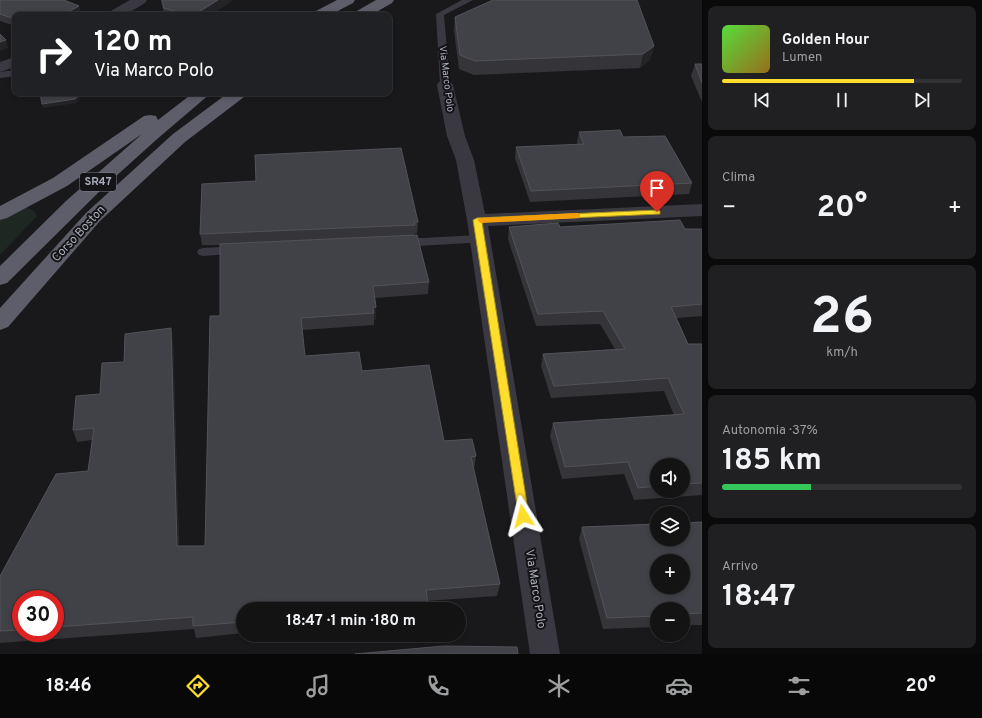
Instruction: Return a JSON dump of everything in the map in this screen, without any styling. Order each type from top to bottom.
[{"type":"highway","points":[[325,12],[348,0]]},
{"type":"highway","points":[[365,12],[387,0]]},
{"type":"highway","name":"SR47","points":[[0,214],[60,182],[185,96]]},
{"type":"highway","name":"Corso Boston","points":[[0,278],[72,205],[174,115],[199,96]]},
{"type":"highway","name":"Corso Boston","points":[[0,322],[93,217],[179,138],[234,96]]},
{"type":"street","points":[[119,12],[140,0]]},
{"type":"street","points":[[0,67],[12,63]]},
{"type":"street","name":"Via Marco Polo","points":[[445,85],[455,130],[465,160],[479,230],[545,654]]},
{"type":"street","points":[[479,230],[702,210]]},
{"type":"lane","name":"Via Marco Polo","points":[[445,85],[440,14],[469,0]]},
{"type":"lane","points":[[0,75],[12,73]]},
{"type":"lane","points":[[391,243],[479,230]]},
{"type":"lane","points":[[203,252],[250,250]]},
{"type":"shaded area","points":[[26,207],[34,211],[37,216],[0,255],[0,220]]},
{"type":"building","points":[[0,0],[64,0],[79,6],[68,12],[12,12],[12,18],[0,14]]},
{"type":"building","points":[[162,0],[218,0],[199,12],[177,12],[164,8]]},
{"type":"building","points":[[493,0],[637,0],[654,46],[643,54],[475,61],[460,55],[455,17]]},
{"type":"building","points":[[0,34],[6,40],[0,42]]},
{"type":"building","points":[[695,64],[702,64],[702,83]]},
{"type":"building","points":[[41,96],[78,96],[75,99],[42,104]]},
{"type":"building","points":[[620,130],[623,137],[665,136],[692,183],[531,191],[516,147],[584,144],[579,132]]},
{"type":"building","points":[[401,148],[418,222],[414,222],[415,225],[200,234],[202,184],[256,181],[255,155]]},
{"type":"building","points":[[680,220],[685,229],[702,229],[702,304],[671,307],[688,344],[702,344],[702,483],[690,484],[690,458],[650,458],[650,487],[638,488],[628,462],[565,467],[553,423],[684,414],[668,378],[554,386],[543,354],[625,349],[603,311],[538,314],[509,227],[558,223],[560,227]]},
{"type":"building","points":[[417,235],[429,282],[373,286],[376,307],[373,308],[374,313],[301,318],[305,356],[359,352],[362,371],[429,365],[444,441],[472,439],[476,456],[471,457],[500,584],[426,590],[428,602],[236,602],[236,623],[193,626],[193,617],[64,626],[64,590],[12,590],[12,630],[0,631],[0,576],[56,474],[88,471],[94,428],[73,430],[76,396],[100,394],[102,363],[124,362],[125,334],[171,328],[177,546],[205,546],[210,316],[220,316],[220,244]]},
{"type":"building","points":[[702,522],[702,613],[690,614],[690,602],[650,602],[650,616],[607,618],[582,527],[650,524],[650,546],[690,546],[690,523]]},
{"type":"building","points":[[444,646],[517,647],[518,654],[355,654]]},
{"type":"slow traffic","points":[[481,220],[577,216]]},
{"type":"route","points":[[523,516],[477,220],[657,212]]}]
